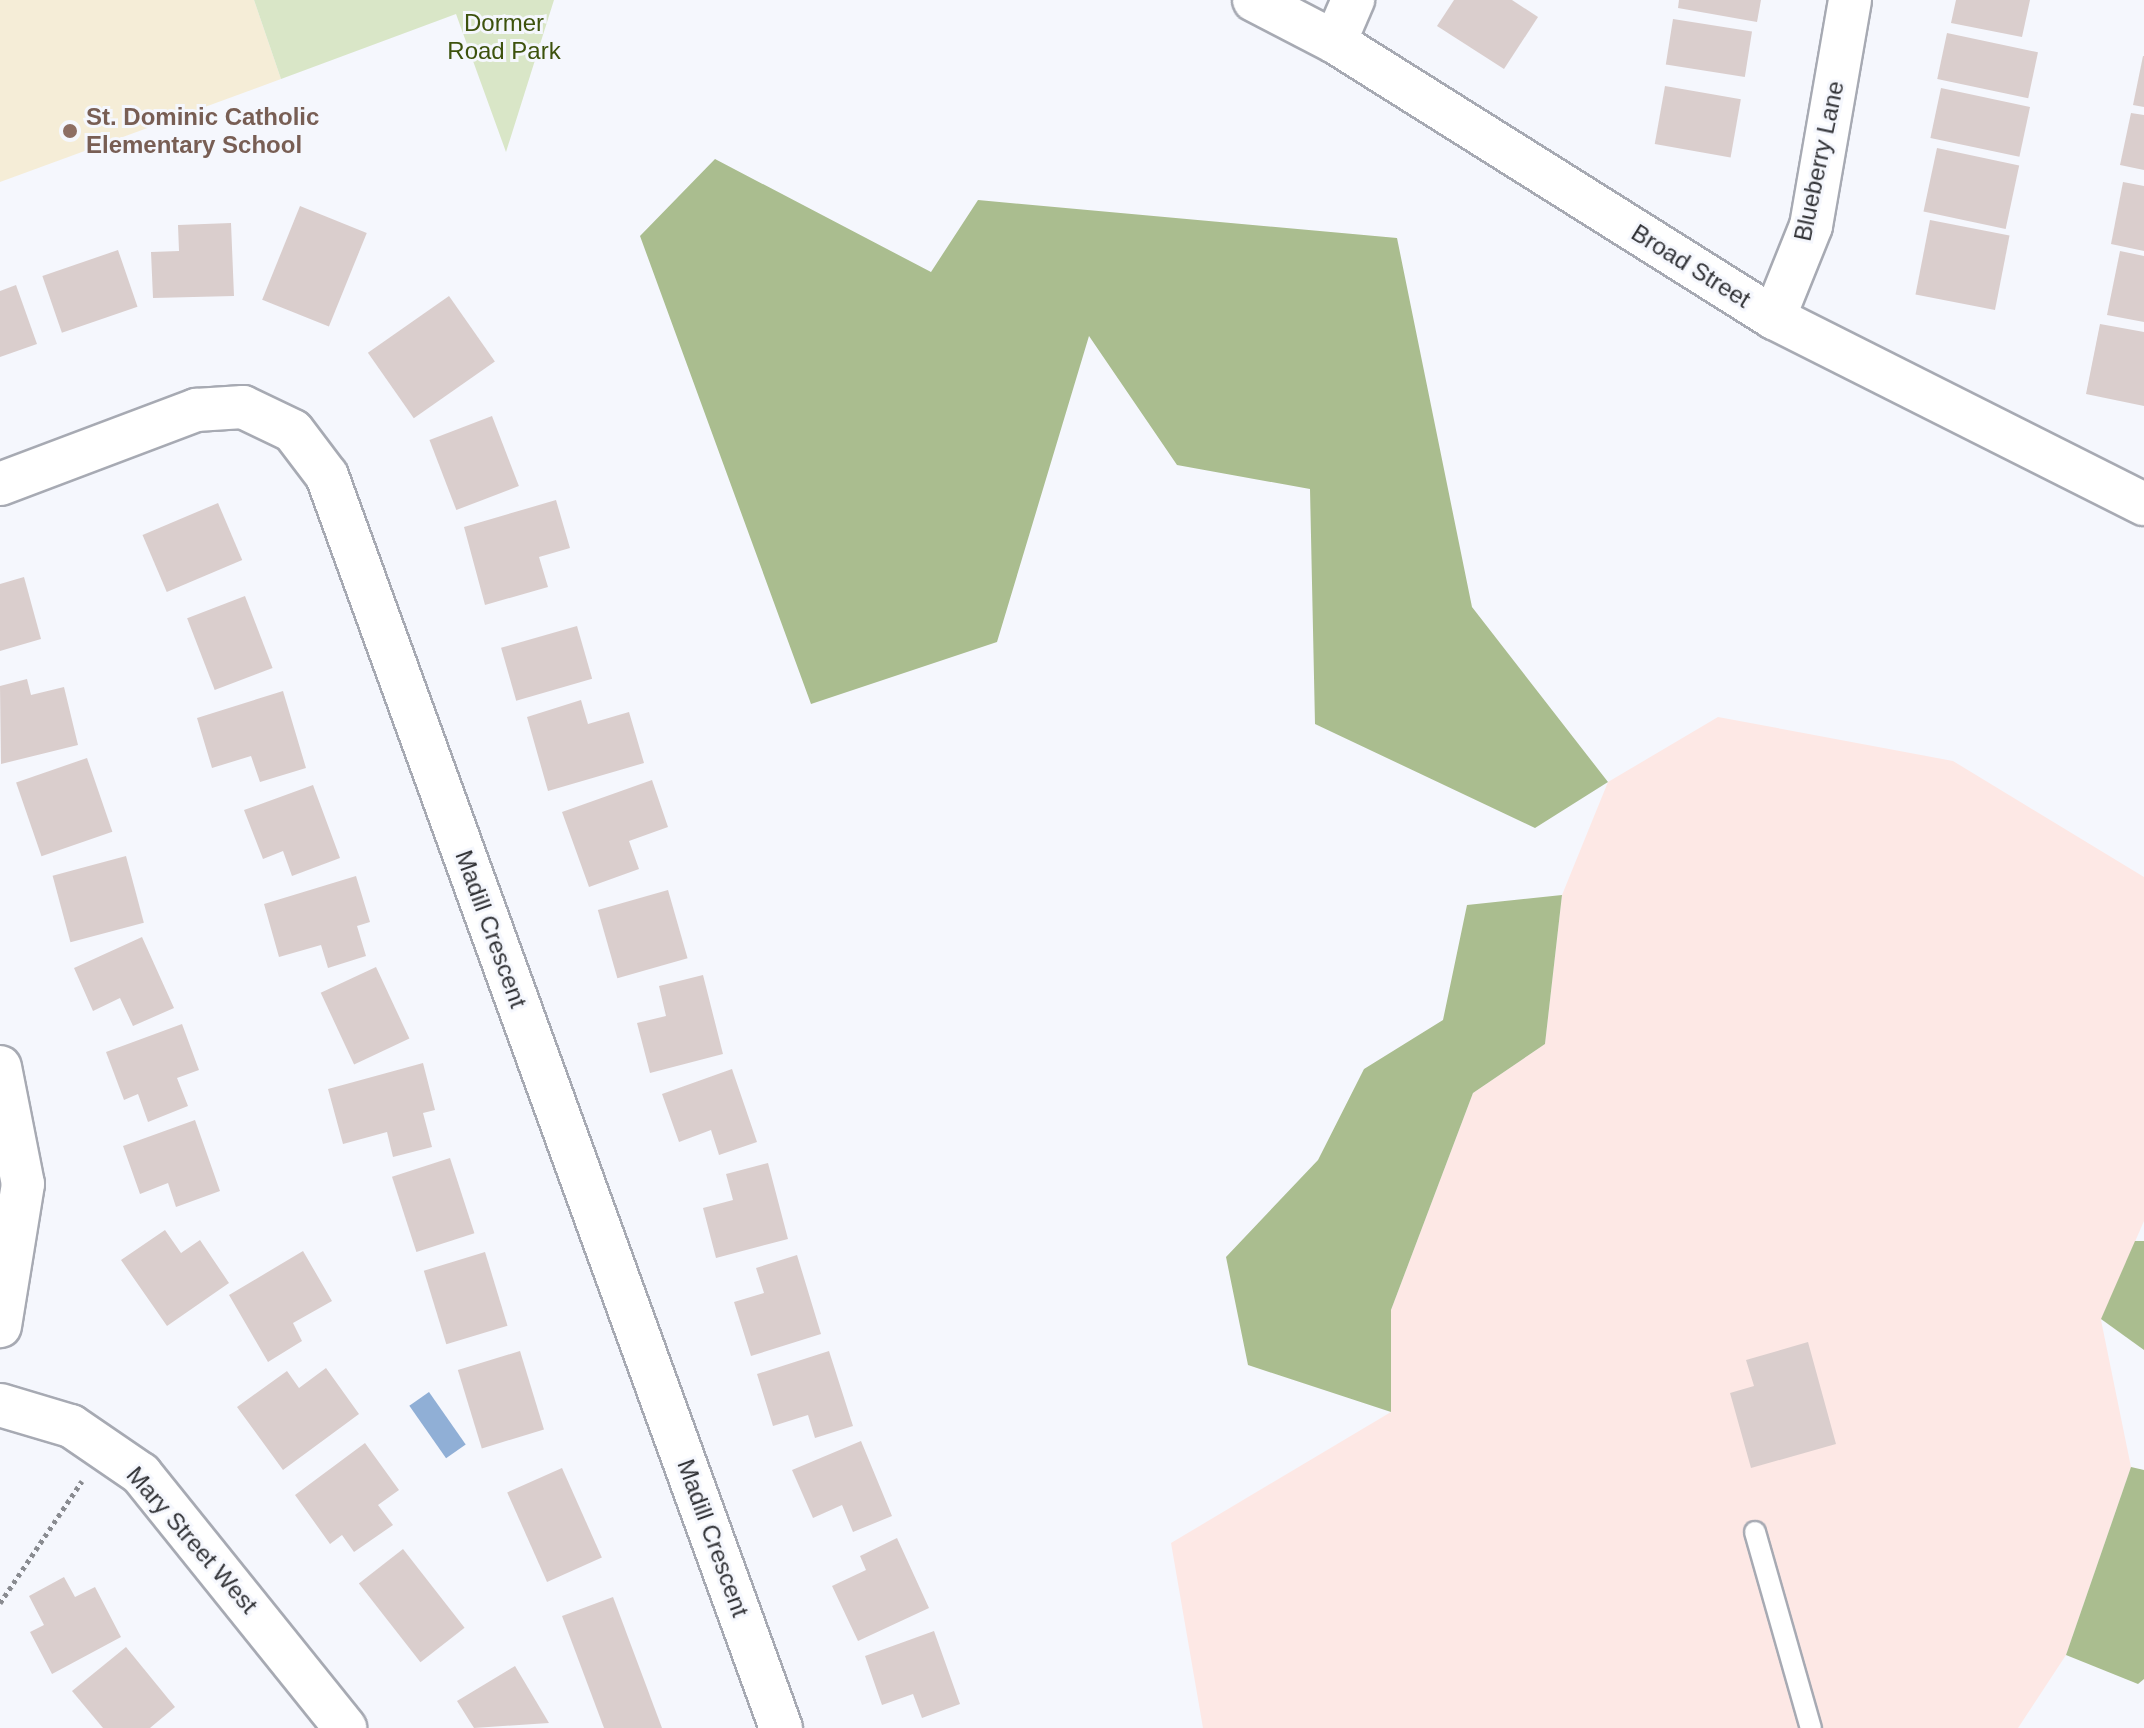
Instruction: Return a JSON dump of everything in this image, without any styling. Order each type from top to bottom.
[{"type":"street","name":"Broad Street","points":[[1254,0],[1335,42],[1774,318],[2144,504]]},
{"type":"street","points":[[1335,42],[1353,0]]},
{"type":"street","name":"Blueberry Lane","points":[[1774,318],[1811,226],[1850,0]]},
{"type":"street","name":"Madill Crescent","points":[[0,484],[196,410],[243,407],[293,431],[327,476],[781,1728]]},
{"type":"street","points":[[0,1067],[23,1184],[0,1326]]},
{"type":"street","name":"Mary Street West","points":[[0,1405],[71,1426],[105,1446],[169,1505],[345,1728]]},
{"type":"lane","points":[[1755,1532],[1811,1728]]},
{"type":"path","points":[[0,1603],[105,1446]]},
{"type":"shaded area","name":"St. Dominic Catholic Elementary School","points":[[0,0],[254,0],[281,79],[0,182]]},
{"type":"shaded area","points":[[1718,717],[1953,761],[2144,877],[2144,1221],[2101,1320],[2131,1467],[2066,1655],[2018,1728],[1203,1728],[1171,1543],[1391,1412],[1391,1310],[1473,1093],[1545,1044],[1562,895],[1608,782]]},
{"type":"green space","name":"Dormer Road Park","points":[[254,0],[554,0],[506,152],[456,14],[281,79]]},
{"type":"green space","points":[[715,159],[931,272],[978,200],[1397,238],[1472,607],[1608,782],[1535,828],[1315,724],[1310,489],[1177,465],[1089,336],[997,642],[811,704],[640,236]]},
{"type":"green space","points":[[1562,895],[1545,1044],[1473,1093],[1391,1310],[1391,1412],[1248,1365],[1226,1257],[1318,1160],[1364,1069],[1443,1020],[1467,905]]},
{"type":"green space","points":[[2135,1241],[2144,1241],[2144,1350],[2101,1319]]},
{"type":"green space","points":[[2131,1467],[2144,1470],[2144,1679],[2138,1684],[2066,1655]]},
{"type":"water","points":[[429,1392],[466,1444],[446,1458],[409,1406]]},
{"type":"building","points":[[1454,0],[1512,0],[1538,17],[1504,69],[1437,26]]},
{"type":"building","points":[[1679,0],[1761,0],[1757,22],[1678,8]]},
{"type":"building","points":[[1956,0],[2030,0],[2022,37],[1951,23]]},
{"type":"building","points":[[1673,19],[1752,32],[1745,77],[1666,64]]},
{"type":"building","points":[[1947,33],[2038,52],[2028,98],[1937,79]]},
{"type":"building","points":[[2144,56],[2144,107],[2133,105]]},
{"type":"building","points":[[1665,86],[1741,99],[1731,157],[1655,144]]},
{"type":"building","points":[[1941,88],[2030,107],[2019,157],[1930,138]]},
{"type":"building","points":[[2131,113],[2144,115],[2144,170],[2120,165]]},
{"type":"building","points":[[1937,148],[2019,165],[2006,229],[1923,212]]},
{"type":"building","points":[[2123,182],[2144,186],[2144,251],[2111,244]]},
{"type":"building","points":[[300,206],[367,233],[329,327],[262,300]]},
{"type":"building","points":[[1930,220],[2010,235],[1995,310],[1915,295]]},
{"type":"building","points":[[231,223],[234,296],[153,298],[151,252],[179,251],[178,225]]},
{"type":"building","points":[[118,250],[138,307],[62,333],[42,276]]},
{"type":"building","points":[[2120,251],[2144,256],[2144,322],[2107,315]]},
{"type":"building","points":[[16,285],[37,344],[0,357],[0,291]]},
{"type":"building","points":[[449,296],[495,362],[414,418],[368,353]]},
{"type":"building","points":[[2100,324],[2144,332],[2144,406],[2086,394]]},
{"type":"building","points":[[492,416],[519,486],[456,510],[429,440]]},
{"type":"building","points":[[556,500],[570,548],[539,557],[548,587],[485,605],[464,527]]},
{"type":"building","points":[[218,503],[242,560],[167,592],[143,535]]},
{"type":"building","points":[[24,577],[41,639],[0,651],[0,584]]},
{"type":"building","points":[[245,596],[273,668],[215,690],[187,618]]},
{"type":"building","points":[[577,626],[592,679],[516,701],[501,648]]},
{"type":"building","points":[[27,679],[31,695],[64,687],[78,745],[1,764],[0,686]]},
{"type":"building","points":[[283,691],[306,768],[260,782],[251,756],[212,768],[197,718]]},
{"type":"building","points":[[581,700],[588,724],[629,712],[644,763],[548,791],[527,717]]},
{"type":"building","points":[[87,758],[112,832],[41,856],[16,782]]},
{"type":"building","points":[[652,780],[668,827],[629,841],[639,869],[589,887],[562,812]]},
{"type":"building","points":[[313,785],[340,858],[292,876],[283,851],[263,859],[244,810]]},
{"type":"building","points":[[126,856],[144,923],[70,942],[53,876]]},
{"type":"building","points":[[356,876],[370,922],[357,926],[366,956],[328,968],[321,945],[279,957],[264,904]]},
{"type":"building","points":[[668,890],[688,958],[617,978],[598,910]]},
{"type":"building","points":[[142,937],[174,1008],[133,1026],[120,998],[93,1011],[74,968]]},
{"type":"building","points":[[376,967],[409,1039],[354,1064],[321,993]]},
{"type":"building","points":[[703,975],[723,1054],[650,1073],[637,1023],[666,1016],[659,986]]},
{"type":"building","points":[[182,1024],[199,1070],[177,1078],[188,1106],[148,1122],[138,1094],[124,1100],[106,1052]]},
{"type":"building","points":[[423,1063],[435,1110],[423,1113],[432,1147],[393,1157],[387,1132],[343,1144],[328,1089]]},
{"type":"building","points":[[732,1069],[757,1142],[719,1155],[711,1130],[679,1142],[662,1094]]},
{"type":"building","points":[[195,1120],[220,1191],[176,1207],[168,1183],[140,1194],[123,1146]]},
{"type":"building","points":[[450,1158],[474,1233],[416,1252],[392,1177]]},
{"type":"building","points":[[768,1163],[788,1239],[716,1258],[703,1208],[733,1200],[726,1174]]},
{"type":"building","points":[[165,1230],[181,1253],[200,1240],[229,1283],[167,1326],[121,1260]]},
{"type":"building","points":[[303,1251],[332,1301],[293,1323],[302,1341],[268,1362],[229,1295]]},
{"type":"building","points":[[485,1252],[508,1326],[446,1344],[424,1271]]},
{"type":"building","points":[[797,1255],[821,1334],[751,1356],[734,1302],[764,1293],[756,1268]]},
{"type":"building","points":[[1808,1342],[1836,1444],[1751,1468],[1730,1393],[1754,1386],[1746,1360]]},
{"type":"building","points":[[520,1351],[544,1429],[482,1448],[458,1370]]},
{"type":"building","points":[[829,1351],[853,1426],[815,1438],[808,1415],[773,1426],[757,1374]]},
{"type":"building","points":[[326,1368],[359,1414],[283,1470],[237,1407],[287,1371],[299,1388]]},
{"type":"building","points":[[861,1441],[892,1516],[853,1532],[842,1505],[813,1518],[792,1470]]},
{"type":"building","points":[[365,1443],[399,1490],[378,1505],[393,1525],[354,1552],[342,1535],[330,1544],[295,1495]]},
{"type":"building","points":[[562,1468],[602,1558],[547,1582],[507,1492]]},
{"type":"building","points":[[897,1538],[929,1608],[858,1641],[832,1586],[866,1570],[860,1556]]},
{"type":"building","points":[[403,1549],[465,1628],[420,1662],[359,1583]]},
{"type":"building","points":[[64,1577],[75,1597],[95,1587],[121,1637],[52,1674],[30,1632],[44,1625],[29,1596]]},
{"type":"building","points":[[613,1597],[662,1728],[604,1728],[562,1616]]},
{"type":"building","points":[[934,1631],[960,1704],[922,1718],[913,1694],[882,1705],[865,1656]]},
{"type":"building","points":[[126,1647],[175,1707],[150,1728],[103,1728],[72,1691]]},
{"type":"building","points":[[515,1666],[549,1723],[474,1728],[457,1701]]},
{"type":"place","name":"St. Dominic Catholic Elementary School","points":[[70,131]]}]
